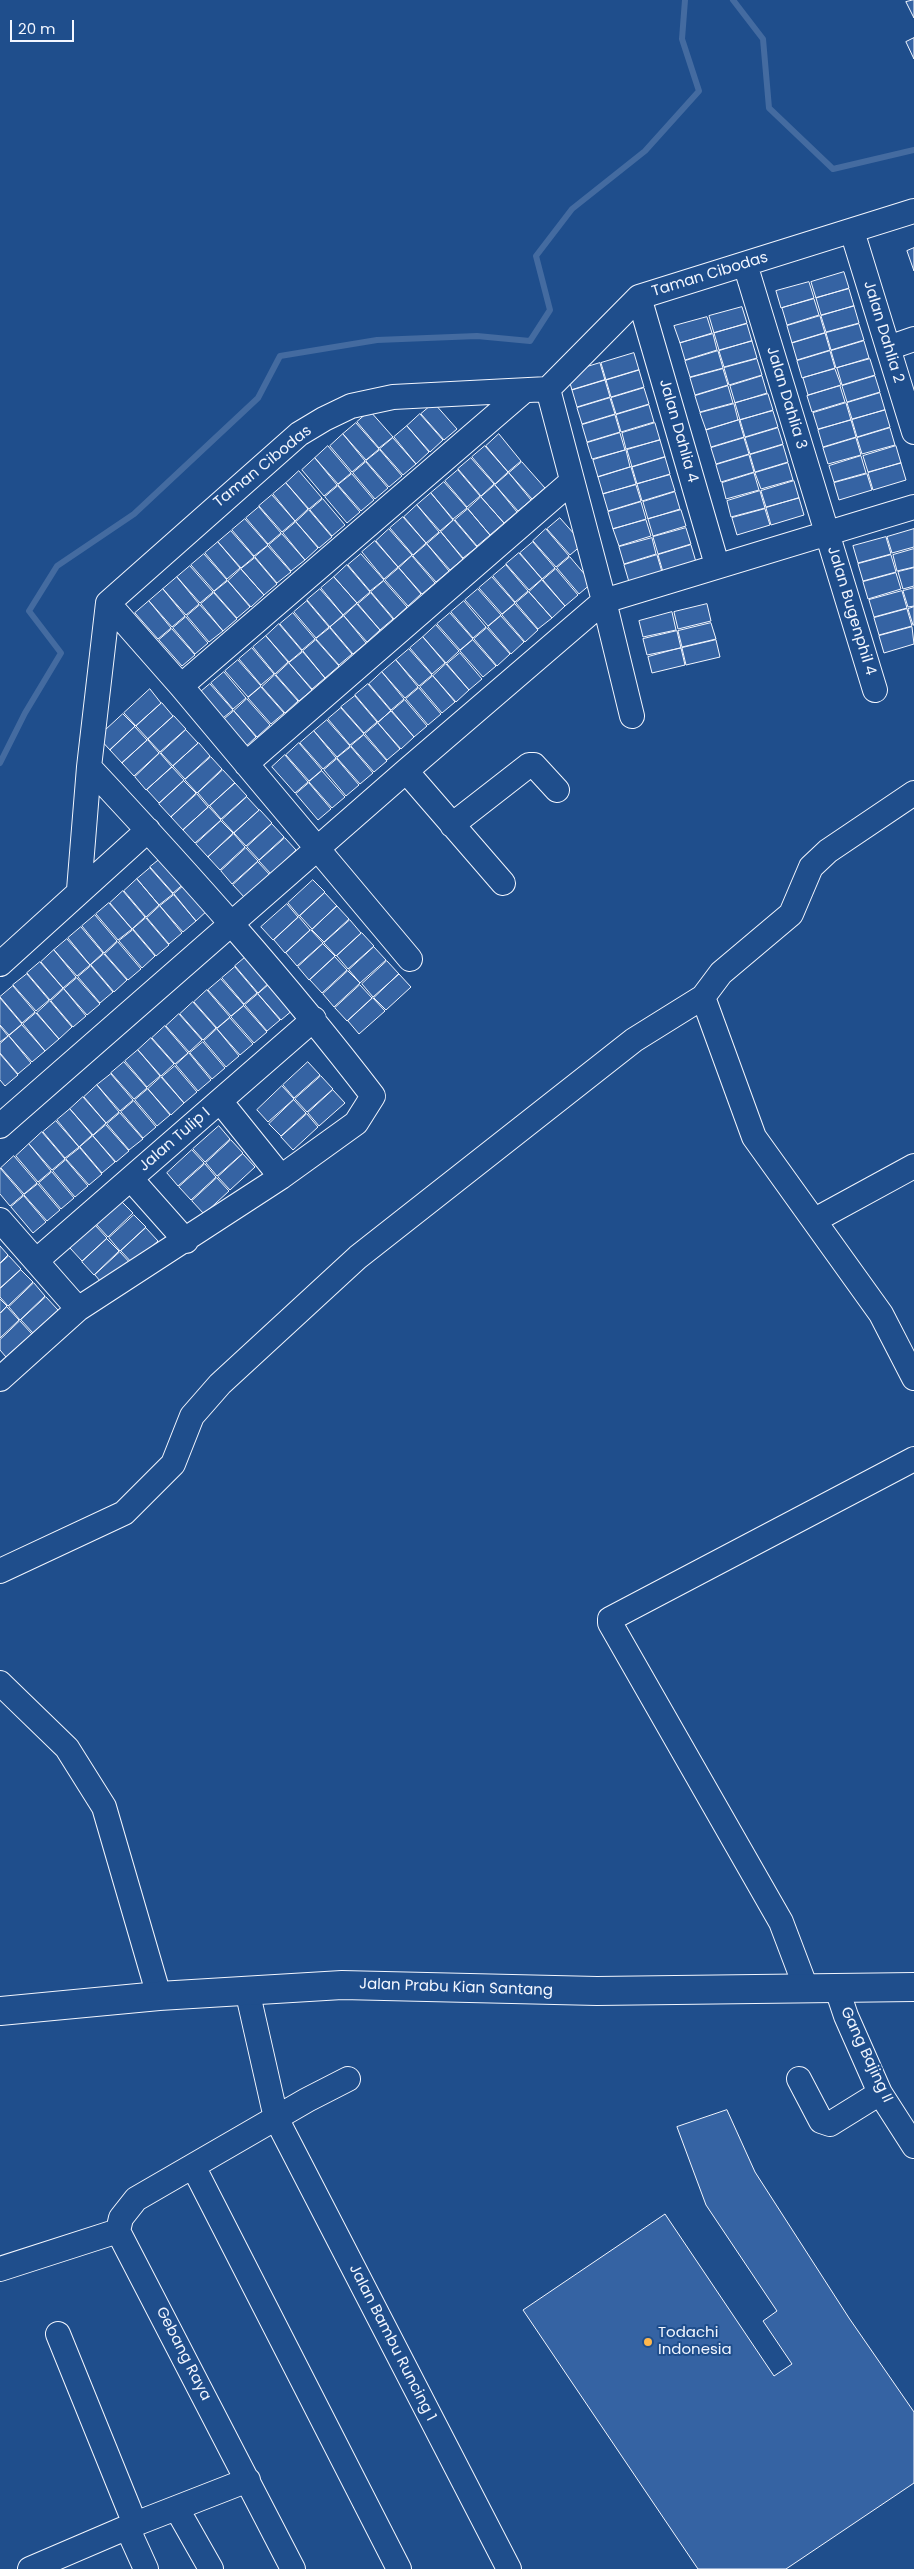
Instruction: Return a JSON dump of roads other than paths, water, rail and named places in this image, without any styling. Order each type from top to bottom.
[{"type":"main road","name":"Jalan Prabu Kian Santang","points":[[0,2011],[159,1996],[342,1985],[597,1991],[914,1987]]},
{"type":"street","name":"Taman Cibodas","points":[[108,603],[299,434],[324,419],[351,406],[393,398],[536,390],[639,297],[914,212]]},
{"type":"street","name":"Jalan Dahlia 2","points":[[852,231],[914,432]]},
{"type":"street","name":"Jalan Dahlia 3","points":[[745,264],[828,533]]},
{"type":"street","name":"Jalan Dahlia 4","points":[[639,297],[717,565]]},
{"type":"street","points":[[888,348],[914,339]]},
{"type":"street","points":[[181,686],[536,390],[572,482],[632,716]]},
{"type":"street","points":[[246,764],[572,482]]},
{"type":"street","points":[[0,1126],[317,848],[604,601],[717,565],[914,507]]},
{"type":"street","name":"Jalan Bugenphil 4","points":[[828,533],[876,690]]},
{"type":"street","points":[[108,603],[181,686],[410,959]]},
{"type":"street","points":[[79,890],[89,767],[108,603]]},
{"type":"street","points":[[452,824],[529,765],[534,765],[557,790]]},
{"type":"street","points":[[1,1379],[78,1309],[186,1241],[282,1177],[356,1123],[373,1096],[314,1019],[148,830],[89,767]]},
{"type":"street","points":[[406,771],[503,883]]},
{"type":"street","points":[[0,1571],[124,1513],[173,1464],[192,1416],[220,1384],[358,1257],[634,1040],[703,997],[721,973],[791,914],[811,867],[828,851],[914,793]]},
{"type":"street","points":[[0,964],[79,890],[148,830]]},
{"type":"street","points":[[703,997],[754,1137],[816,1220],[881,1314],[914,1378]]},
{"type":"street","name":"Jalan Tulip I","points":[[36,1261],[314,1019]]},
{"type":"street","points":[[220,1101],[282,1177]]},
{"type":"street","points":[[816,1220],[914,1166]]},
{"type":"street","points":[[131,1179],[186,1241]]},
{"type":"street","points":[[0,1220],[78,1309]]},
{"type":"street","points":[[806,1988],[781,1922],[615,1632],[610,1619],[914,1459]]},
{"type":"street","points":[[0,1683],[67,1748],[104,1807],[159,1996]]},
{"type":"street","name":"Gang Bajing II","points":[[837,1989],[846,2016],[880,2093],[914,2146]]},
{"type":"street","points":[[247,1990],[276,2118]]},
{"type":"street","points":[[1,2266],[118,2230],[121,2218],[136,2199],[276,2118],[348,2079]]},
{"type":"street","points":[[799,2079],[821,2121],[825,2124],[830,2124],[880,2093]]},
{"type":"street","name":"Jalan Bambu Runcing 1","points":[[276,2118],[509,2569]]},
{"type":"street","points":[[193,2166],[399,2569]]},
{"type":"street","name":"Gebang Raya","points":[[118,2230],[293,2569]]},
{"type":"street","points":[[58,2334],[146,2569]]},
{"type":"street","points":[[37,2568],[131,2526],[248,2480]]},
{"type":"street","points":[[177,2509],[211,2569]]},
{"type":"waterway","points":[[0,763],[25,713],[61,653],[29,611],[57,566],[134,514],[258,398],[280,356],[377,340],[477,336],[530,341],[550,310],[536,256],[572,209],[645,151],[699,91],[682,39],[685,0]]},
{"type":"waterway","points":[[733,0],[763,39],[769,108],[833,169],[914,150]]},
{"type":"place","name":"Todachi Indonesia","points":[[648,2342]]}]
